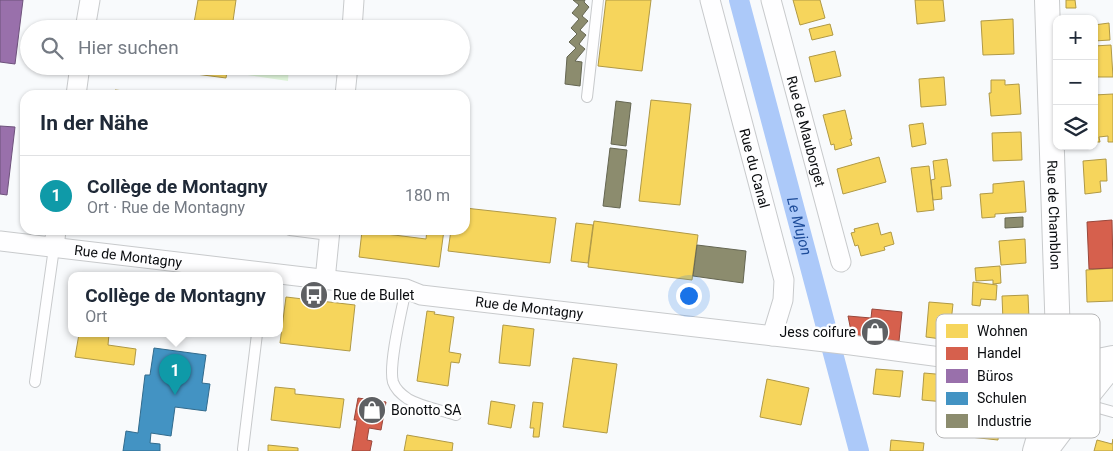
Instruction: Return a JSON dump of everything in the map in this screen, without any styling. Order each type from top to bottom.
[{"type":"main road","points":[[1100,378],[1113,362]]},
{"type":"main road","points":[[1044,451],[1054,438]]},
{"type":"street","points":[[87,20],[90,0]]},
{"type":"street","points":[[353,20],[354,0]]},
{"type":"street","name":"Rue du Canal","points":[[710,0],[784,280],[783,300],[772,336]]},
{"type":"street","name":"Rue de Mauborget","points":[[771,0],[841,262]]},
{"type":"street","name":"Rue de Chamblon","points":[[1047,0],[1058,314]]},
{"type":"street","points":[[77,90],[79,75]]},
{"type":"street","points":[[346,90],[347,75]]},
{"type":"street","points":[[325,280],[330,235]]},
{"type":"street","name":"Rue de Montagny","points":[[0,242],[55,239],[247,272]]},
{"type":"street","name":"Rue de Montagny","points":[[283,277],[406,289],[421,295],[936,356]]},
{"type":"street","points":[[1100,361],[1113,358]]},
{"type":"street","name":"Rue de Chamblon","points":[[1035,451],[1039,438]]},
{"type":"lane","points":[[586,97],[598,0]]},
{"type":"lane","points":[[36,382],[55,239]]},
{"type":"lane","points":[[406,289],[392,369],[393,383],[408,399],[456,415]]},
{"type":"lane","points":[[243,449],[257,337]]},
{"type":"lane","points":[[1100,408],[1113,412]]},
{"type":"green space","points":[[247,75],[288,75],[288,81]]},
{"type":"building: Wohnen","points":[[198,0],[236,0],[233,20],[195,20]]},
{"type":"building: Wohnen","points":[[606,0],[651,0],[642,71],[598,66]]},
{"type":"building: Wohnen","points":[[793,0],[820,0],[825,18],[800,25]]},
{"type":"building: Wohnen","points":[[915,0],[943,0],[945,21],[917,24]]},
{"type":"building: Wohnen","points":[[1066,0],[1075,0],[1076,8],[1066,8]]},
{"type":"building: Wohnen","points":[[1013,19],[1014,54],[983,55],[981,21]]},
{"type":"building: Wohnen","points":[[1109,23],[1110,40],[1098,41],[1098,24]]},
{"type":"building: Wohnen","points":[[830,24],[833,35],[812,40],[809,29]]},
{"type":"building: Wohnen","points":[[1111,45],[1113,77],[1098,77],[1098,46]]},
{"type":"building: Wohnen","points":[[835,51],[841,76],[815,82],[809,57]]},
{"type":"building: Wohnen","points":[[203,75],[226,75],[226,78]]},
{"type":"building: Wohnen","points":[[944,77],[946,105],[921,107],[919,79]]},
{"type":"building: Wohnen","points":[[991,80],[1005,80],[1005,85],[1019,84],[1021,114],[991,116],[989,93],[991,93]]},
{"type":"building: Wohnen","points":[[1113,94],[1113,142],[1108,142],[1108,136],[1099,137],[1100,142],[1098,142],[1098,95]]},
{"type":"building: Wohnen","points":[[651,100],[691,104],[680,205],[639,201]]},
{"type":"building: Wohnen","points":[[845,110],[852,145],[835,150],[834,144],[831,145],[823,115]]},
{"type":"building: Wohnen","points":[[923,123],[926,144],[912,147],[909,125]]},
{"type":"building: Wohnen","points":[[1021,132],[1022,160],[993,161],[992,133]]},
{"type":"building: Wohnen","points":[[879,157],[886,182],[843,194],[837,169]]},
{"type":"building: Wohnen","points":[[947,159],[951,186],[941,187],[942,199],[933,200],[931,180],[935,179],[933,161]]},
{"type":"building: Wohnen","points":[[1106,159],[1107,181],[1100,181],[1101,192],[1085,194],[1083,161]]},
{"type":"building: Wohnen","points":[[929,166],[934,210],[917,212],[911,168]]},
{"type":"building: Wohnen","points":[[1024,181],[1026,212],[995,214],[995,217],[982,218],[980,194],[993,193],[993,184]]},
{"type":"building: Wohnen","points":[[470,209],[556,218],[550,263],[448,251],[450,235],[470,235]]},
{"type":"building: Wohnen","points":[[594,221],[698,235],[692,280],[588,267]]},
{"type":"building: Wohnen","points":[[576,223],[593,225],[588,263],[571,261]]},
{"type":"building: Wohnen","points":[[878,223],[881,235],[891,232],[894,244],[884,247],[885,250],[861,256],[858,245],[855,246],[851,233],[855,232],[854,229]]},
{"type":"building: Wohnen","points":[[362,235],[394,235],[426,239],[426,235],[443,235],[439,267],[359,257]]},
{"type":"building: Wohnen","points":[[1025,239],[1026,263],[1001,265],[999,241]]},
{"type":"building: Wohnen","points":[[1000,266],[1001,283],[993,284],[993,280],[976,281],[975,268]]},
{"type":"building: Wohnen","points":[[1113,268],[1113,301],[1087,302],[1086,270]]},
{"type":"building: Wohnen","points":[[973,282],[997,285],[996,300],[981,299],[980,306],[972,305]]},
{"type":"building: Wohnen","points":[[1028,295],[1029,314],[1003,314],[1002,296]]},
{"type":"building: Wohnen","points":[[286,297],[355,305],[350,351],[280,343],[281,337],[283,337]]},
{"type":"building: Wohnen","points":[[929,302],[953,304],[952,314],[936,314],[936,338],[926,337]]},
{"type":"building: Wohnen","points":[[427,311],[454,317],[449,352],[461,354],[459,363],[451,362],[448,386],[417,381]]},
{"type":"building: Wohnen","points":[[503,325],[534,329],[530,366],[499,363]]},
{"type":"building: Wohnen","points":[[78,337],[109,337],[108,345],[136,349],[134,365],[75,357]]},
{"type":"building: Wohnen","points":[[573,358],[617,364],[607,433],[563,427]]},
{"type":"building: Wohnen","points":[[876,369],[903,371],[900,397],[873,394]]},
{"type":"building: Wohnen","points":[[924,373],[936,374],[936,401],[922,400]]},
{"type":"building: Wohnen","points":[[767,379],[809,388],[801,425],[760,417]]},
{"type":"building: Wohnen","points":[[275,387],[295,389],[295,394],[344,399],[340,428],[271,420]]},
{"type":"building: Wohnen","points":[[491,401],[515,405],[511,428],[488,424]]},
{"type":"building: Wohnen","points":[[533,402],[543,403],[539,437],[533,437],[534,428],[530,428]]},
{"type":"building: Wohnen","points":[[407,435],[453,443],[452,451],[404,451]]},
{"type":"building: Wohnen","points":[[979,438],[998,438],[998,440]]},
{"type":"building: Wohnen","points":[[1113,439],[1113,451],[1094,451],[1097,440],[1112,444]]},
{"type":"building: Wohnen","points":[[891,440],[924,443],[923,451],[890,451]]},
{"type":"building: Wohnen","points":[[268,445],[298,448],[298,451],[268,451]]},
{"type":"building: Handel","points":[[1112,220],[1113,268],[1089,269],[1087,222]]},
{"type":"building: Handel","points":[[872,309],[902,312],[899,341],[852,336],[848,316],[871,318]]},
{"type":"building: Handel","points":[[358,398],[386,402],[381,430],[369,428],[367,440],[372,441],[370,451],[352,451]]},
{"type":"building: Büros","points":[[0,0],[23,0],[15,64],[0,62]]},
{"type":"building: Büros","points":[[0,126],[15,127],[7,195],[0,194]]},
{"type":"building: Schulen","points":[[154,348],[206,355],[202,383],[210,384],[206,411],[175,407],[171,436],[151,433],[150,443],[160,444],[160,451],[123,451],[126,431],[138,433],[145,375],[150,375]]},
{"type":"building: Industrie","points":[[573,0],[585,0],[584,2],[589,7],[582,16],[588,21],[580,30],[586,35],[579,44],[585,49],[575,61],[582,62],[580,86],[565,84],[567,57],[576,48],[569,42],[577,34],[571,28],[579,19],[572,13],[579,5]]},
{"type":"building: Industrie","points":[[616,101],[631,103],[626,146],[611,144]]},
{"type":"building: Industrie","points":[[610,148],[627,150],[620,208],[603,206]]},
{"type":"building: Industrie","points":[[1023,217],[1023,227],[1005,228],[1005,218]]},
{"type":"building: Industrie","points":[[697,245],[746,251],[743,283],[693,276]]},
{"type":"waterway","name":"Le Mujon","points":[[739,0],[859,451]]},
{"type":"place","name":"Rue de Bullet","points":[[314,295]]},
{"type":"place","name":"Jess coifure","points":[[875,332]]},
{"type":"place","name":"Collège de Montagny","points":[[175,395]]},
{"type":"place","name":"Bonotto SA","points":[[372,410]]}]
